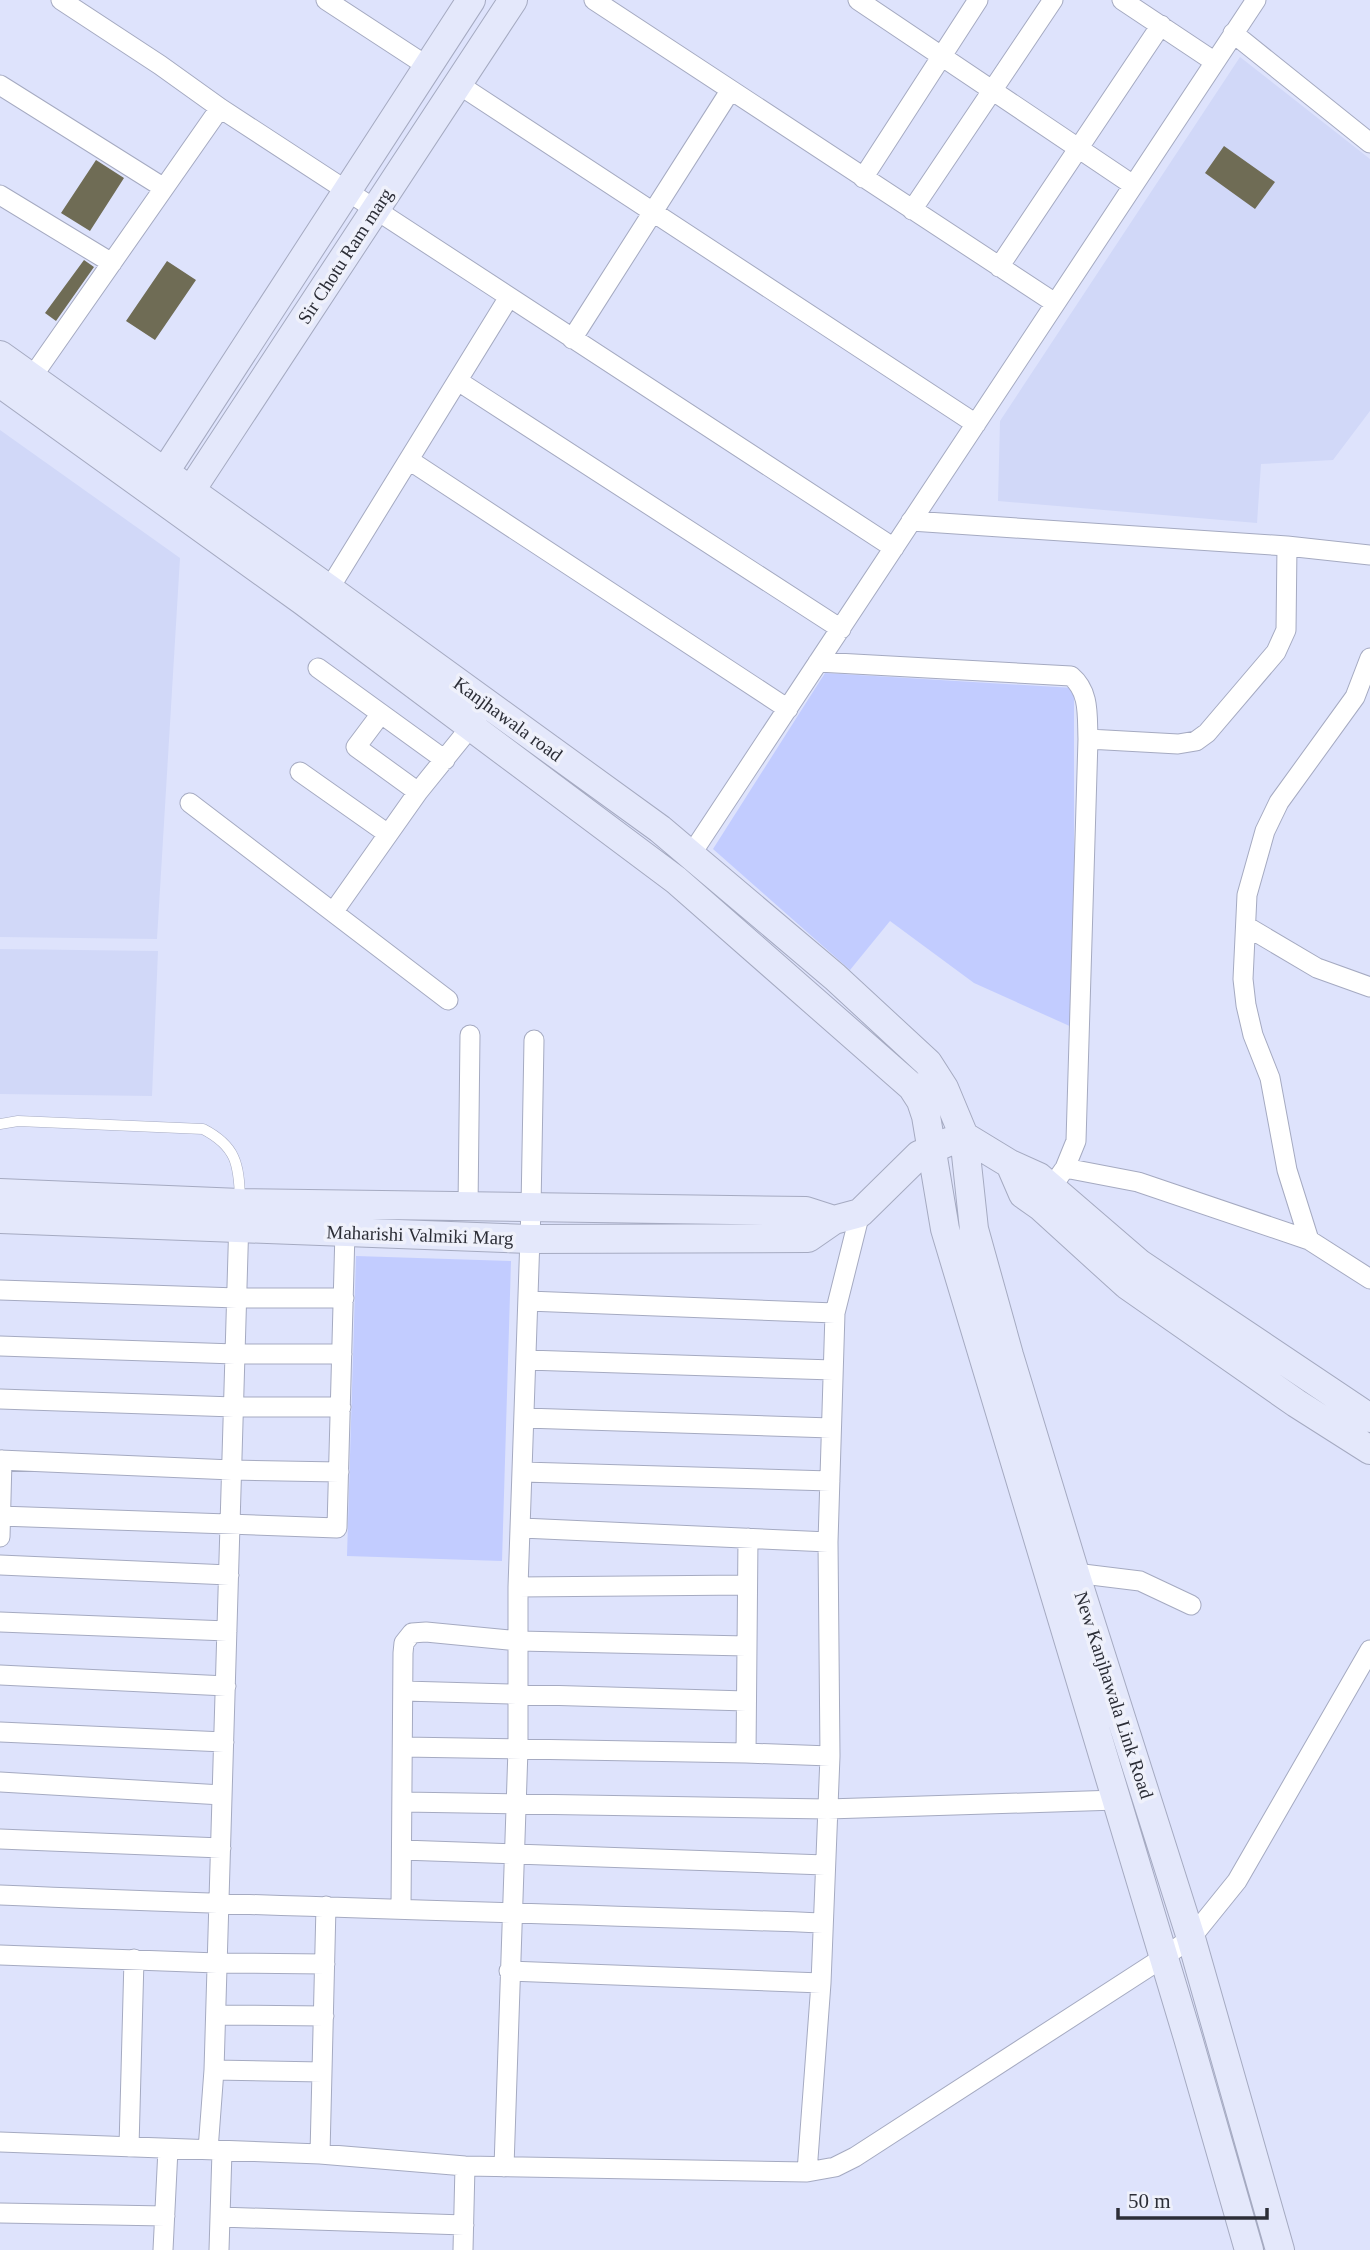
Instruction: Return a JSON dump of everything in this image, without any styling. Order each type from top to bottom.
[{"type":"main road","name":"Sir Chotu Ram marg","points":[[158,483],[471,0]]},
{"type":"main road","name":"Sir Chotu Ram marg","points":[[184,502],[513,0]]},
{"type":"main road","name":"Kanjhawala road","points":[[0,355],[32,377],[158,483]]},
{"type":"main road","name":"Kanjhawala road","points":[[0,383],[184,502],[303,601],[676,880],[907,1081],[921,1101],[932,1147]]},
{"type":"main road","name":"Kanjhawala road","points":[[184,502],[329,589],[660,829],[835,977],[914,1048],[928,1063],[944,1088],[964,1136]]},
{"type":"main road","name":"Maharishi Valmiki Marg","points":[[0,1193],[239,1216],[345,1231],[530,1239],[808,1238],[847,1216],[919,1155],[932,1147],[964,1136]]},
{"type":"main road","name":"New Kanjhawala Link Road","points":[[964,1136],[974,1229],[1075,1573],[1191,1938],[1280,2250]]},
{"type":"main road","points":[[964,1136],[1010,1164],[1023,1194],[1050,1186]]},
{"type":"main road","name":"New Kanjhawala Link Road","points":[[932,1147],[945,1229],[1164,1957],[1249,2250]]},
{"type":"main road","points":[[1050,1186],[1140,1264],[1370,1418]]},
{"type":"main road","points":[[1050,1186],[1127,1286],[1296,1403],[1370,1450]]},
{"type":"main road","name":"Maharishi Valmiki Marg","points":[[0,1219],[239,1216],[415,1206],[806,1211],[847,1216]]},
{"type":"main road","points":[[415,1206],[415,1234]]},
{"type":"street","points":[[61,0],[346,191],[894,548]]},
{"type":"street","points":[[326,0],[427,66]]},
{"type":"street","points":[[594,0],[1055,303]]},
{"type":"street","points":[[858,0],[1133,185]]},
{"type":"street","points":[[863,178],[978,0]]},
{"type":"street","points":[[912,210],[1053,0]]},
{"type":"street","points":[[1122,0],[1215,62]]},
{"type":"street","points":[[690,856],[1256,0]]},
{"type":"street","points":[[999,267],[1160,25]]},
{"type":"street","points":[[1234,33],[1370,143]]},
{"type":"street","points":[[458,84],[976,424]]},
{"type":"street","points":[[0,85],[164,188]]},
{"type":"street","points":[[572,339],[730,91]]},
{"type":"street","points":[[32,377],[220,108]]},
{"type":"street","points":[[0,195],[112,263]]},
{"type":"street","points":[[329,589],[509,297]]},
{"type":"street","points":[[458,381],[841,629]]},
{"type":"street","points":[[409,460],[788,709]]},
{"type":"street","points":[[911,521],[1287,546],[1370,555]]},
{"type":"street","points":[[1088,739],[1178,744],[1196,741],[1207,733],[1276,652],[1286,630],[1287,546]]},
{"type":"street","points":[[1309,1240],[1287,1170],[1270,1078],[1253,1035],[1246,1005],[1243,979],[1247,895],[1255,860],[1279,802],[1355,697],[1370,658]]},
{"type":"street","points":[[818,663],[1071,676],[1080,684],[1086,695],[1088,739],[1076,1141],[1050,1186]]},
{"type":"street","points":[[318,668],[445,760]]},
{"type":"street","points":[[334,912],[418,792],[488,704]]},
{"type":"street","points":[[380,715],[356,747],[418,792]]},
{"type":"street","points":[[300,772],[388,834]]},
{"type":"street","points":[[190,803],[448,1000]]},
{"type":"street","points":[[1246,926],[1317,968],[1370,987]]},
{"type":"street","points":[[468,1207],[470,1034]]},
{"type":"street","points":[[504,2167],[516,1803],[518,1587],[527,1360],[534,1040]]},
{"type":"street","points":[[1050,1186],[1138,1182],[1309,1240],[1370,1279]]},
{"type":"street","points":[[219,2250],[214,2070],[239,1216]]},
{"type":"street","points":[[807,2172],[821,1983],[830,1756],[828,1542],[835,1313],[847,1216]]},
{"type":"street","points":[[1,1516],[337,1528],[345,1231]]},
{"type":"street","points":[[0,1290],[237,1298],[344,1298]]},
{"type":"street","points":[[528,1301],[835,1313]]},
{"type":"street","points":[[0,1346],[235,1354],[342,1354]]},
{"type":"street","points":[[527,1360],[833,1370]]},
{"type":"street","points":[[0,1399],[234,1406],[341,1406]]},
{"type":"street","points":[[525,1418],[831,1428]]},
{"type":"street","points":[[0,1537],[1,1460],[339,1472]]},
{"type":"street","points":[[523,1472],[830,1481]]},
{"type":"street","points":[[522,1528],[828,1542]]},
{"type":"street","points":[[746,1752],[748,1538]]},
{"type":"street","points":[[0,1565],[229,1575]]},
{"type":"street","points":[[1075,1573],[1140,1581],[1191,1605]]},
{"type":"street","points":[[518,1587],[747,1585]]},
{"type":"street","points":[[0,1622],[227,1631]]},
{"type":"street","points":[[401,1908],[404,1643],[412,1633],[519,1641],[746,1646]]},
{"type":"street","points":[[0,2142],[320,2154],[465,2166],[807,2172],[835,2167],[855,2157],[1191,1938],[1237,1881],[1370,1650]]},
{"type":"street","points":[[0,1675],[226,1686]]},
{"type":"street","points":[[404,1691],[746,1701]]},
{"type":"street","points":[[0,1732],[224,1742]]},
{"type":"street","points":[[403,1747],[746,1752],[830,1756]]},
{"type":"street","points":[[0,1782],[222,1795]]},
{"type":"street","points":[[403,1802],[828,1809],[1117,1800]]},
{"type":"street","points":[[0,1839],[221,1849]]},
{"type":"street","points":[[402,1850],[825,1865]]},
{"type":"street","points":[[0,1895],[219,1905],[511,1911],[823,1923]]},
{"type":"street","points":[[320,2154],[327,1906]]},
{"type":"street","points":[[0,1955],[325,1964]]},
{"type":"street","points":[[129,2147],[134,1959]]},
{"type":"street","points":[[509,1971],[821,1983]]},
{"type":"street","points":[[216,2015],[324,2016]]},
{"type":"street","points":[[214,2070],[322,2072]]},
{"type":"street","points":[[163,2250],[168,2149]]},
{"type":"street","points":[[463,2250],[465,2166]]},
{"type":"street","points":[[0,2213],[164,2216]]},
{"type":"street","points":[[220,2217],[464,2225]]},
{"type":"lane","points":[[0,1124],[18,1121],[203,1129],[219,1138],[232,1152],[237,1169],[239,1216]]},
{"type":"shaded area","points":[[1240,57],[1370,159],[1370,411],[1333,460],[1261,464],[1257,523],[998,501],[1000,421]]},
{"type":"shaded area","points":[[0,430],[180,558],[157,939],[0,937]]},
{"type":"shaded area","points":[[825,673],[1074,688],[1074,1028],[974,983],[890,921],[850,970],[713,849]]},
{"type":"shaded area","points":[[0,949],[158,951],[152,1096],[0,1094]]},
{"type":"shaded area","points":[[356,1256],[511,1261],[502,1561],[347,1556]]},
{"type":"building","points":[[1224,146],[1275,182],[1255,209],[1205,173]]},
{"type":"building","points":[[96,160],[124,178],[90,231],[61,213]]},
{"type":"building","points":[[84,260],[94,267],[56,321],[45,313]]},
{"type":"building","points":[[167,261],[196,280],[155,340],[126,321]]}]
